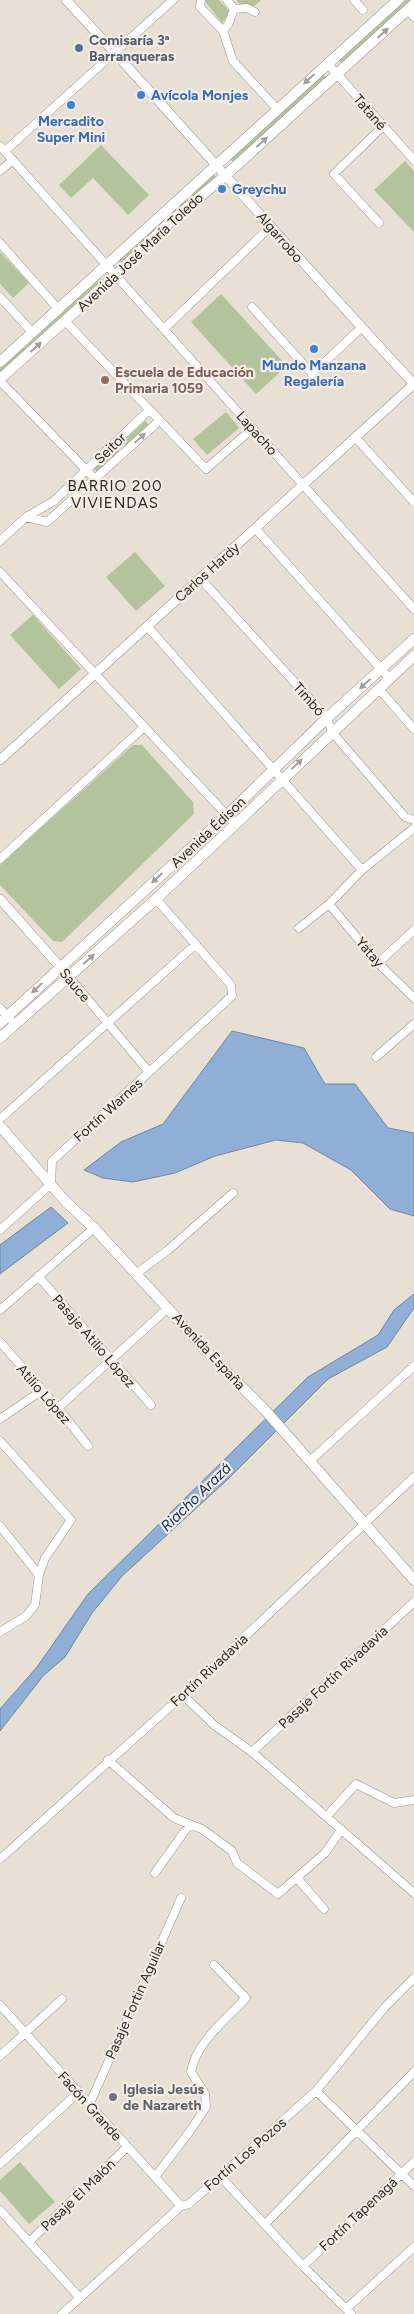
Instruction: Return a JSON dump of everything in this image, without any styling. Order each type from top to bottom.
[{"type":"main road","name":"Avenida José María Toledo","points":[[0,362],[32,332],[60,310],[216,164],[398,0]]},
{"type":"main road","name":"Avenida José María Toledo","points":[[0,380],[116,275],[169,223],[412,10]]},
{"type":"main road","name":"Avenida Édison","points":[[2,1016],[228,815],[327,718],[414,639]]},
{"type":"main road","name":"Avenida Édison","points":[[0,1038],[156,899],[281,779],[414,656]]},
{"type":"main road","name":"Avenida España","points":[[0,1126],[66,1202],[94,1228],[216,1361],[284,1430],[364,1525],[414,1580]]},
{"type":"street","name":"Algarrobo","points":[[66,0],[226,175],[361,328],[414,384]]},
{"type":"street","points":[[2,148],[102,62],[116,53],[173,0]]},
{"type":"street","points":[[200,0],[200,7],[223,30],[233,61],[277,109]]},
{"type":"street","points":[[227,0],[234,9]]},
{"type":"street","points":[[354,0],[363,10]]},
{"type":"street","points":[[234,9],[247,8],[255,12]]},
{"type":"street","points":[[223,30],[229,23],[234,9]]},
{"type":"street","name":"Tatané","points":[[327,63],[414,160]]},
{"type":"street","points":[[379,223],[334,174],[382,126]]},
{"type":"street","name":"Lapacho","points":[[2,148],[414,609]]},
{"type":"street","points":[[0,171],[13,160]]},
{"type":"street","points":[[164,329],[270,227]]},
{"type":"street","points":[[0,242],[60,310]]},
{"type":"street","points":[[0,297],[32,332]]},
{"type":"street","points":[[252,307],[312,374],[361,328]]},
{"type":"street","points":[[65,321],[206,470],[253,428]]},
{"type":"street","points":[[0,380],[95,479]]},
{"type":"street","name":"Carlos Hardy","points":[[0,760],[414,384]]},
{"type":"street","name":"Seitor","points":[[0,541],[26,517],[54,501],[149,410]]},
{"type":"street","name":"Seitor","points":[[26,517],[47,522],[158,421]]},
{"type":"street","points":[[355,437],[414,502]]},
{"type":"street","points":[[255,528],[389,678]]},
{"type":"street","points":[[0,572],[235,824]]},
{"type":"street","name":"Timbó","points":[[200,578],[327,718],[332,732],[405,817],[414,820]]},
{"type":"street","points":[[147,626],[362,870]]},
{"type":"street","points":[[379,689],[414,729]]},
{"type":"street","points":[[0,859],[144,727]]},
{"type":"street","points":[[299,928],[329,904],[362,870],[414,828]]},
{"type":"street","name":"Sauce","points":[[0,899],[60,966],[149,1072]]},
{"type":"street","points":[[0,1119],[108,1025],[196,944],[156,899]]},
{"type":"street","name":"Yatay","points":[[329,904],[378,963],[414,998]]},
{"type":"street","points":[[378,963],[414,930]]},
{"type":"street","name":"Fortín Warnes","points":[[52,1184],[52,1161],[232,996],[231,984],[196,944]]},
{"type":"street","points":[[2,1016],[15,1024]]},
{"type":"street","points":[[376,1057],[414,1024]]},
{"type":"street","points":[[0,1230],[52,1184]]},
{"type":"street","points":[[136,1274],[168,1250],[233,1193]]},
{"type":"street","points":[[0,1310],[94,1228]]},
{"type":"street","name":"Pasaje Atilio López","points":[[38,1276],[150,1405]]},
{"type":"street","points":[[58,1408],[168,1308]]},
{"type":"street","name":"Atilio López","points":[[0,1342],[41,1391],[58,1408],[88,1446]]},
{"type":"street","points":[[311,1460],[414,1366]]},
{"type":"street","points":[[0,1419],[41,1391]]},
{"type":"street","points":[[0,1441],[71,1520],[45,1558],[39,1575],[35,1605],[26,1616],[0,1632]]},
{"type":"street","name":"Fortín Rivadavia","points":[[0,1859],[108,1760],[183,1695],[414,1477]]},
{"type":"street","points":[[0,1526],[39,1575]]},
{"type":"street","name":"Pasaje Fortín Rivadavia","points":[[252,1752],[414,1602]]},
{"type":"street","points":[[183,1695],[214,1724],[252,1752],[414,1893]]},
{"type":"street","points":[[108,1760],[174,1818],[202,1829],[232,1851],[237,1863],[278,1894],[325,1853],[341,1830]]},
{"type":"street","points":[[327,1816],[356,1784],[394,1803],[414,1800]]},
{"type":"street","points":[[154,1873],[189,1825]]},
{"type":"street","points":[[296,1878],[324,1909]]},
{"type":"street","name":"Pasaje Fortin Aguilar","points":[[90,2103],[181,1898]]},
{"type":"street","points":[[155,2176],[206,2107],[205,2094],[191,2072],[193,2058],[206,2040],[246,1998],[214,1965]]},
{"type":"street","name":"Fortín Los Pozos","points":[[62,2314],[182,2206],[188,2204],[316,2092],[385,2008],[414,1978]]},
{"type":"street","points":[[0,2056],[62,1999]]},
{"type":"street","name":"Facón Grande","points":[[0,2005],[182,2206]]},
{"type":"street","points":[[266,2224],[414,2072]]},
{"type":"street","points":[[0,2164],[79,2092]]},
{"type":"street","points":[[316,2092],[414,2186]]},
{"type":"street","name":"Pasaje El Malón","points":[[29,2242],[127,2147]]},
{"type":"street","name":"Fortín Tapenagá","points":[[303,2266],[414,2162]]},
{"type":"street","points":[[220,2176],[303,2266],[349,2311],[414,2247]]},
{"type":"street","points":[[0,2210],[80,2298]]},
{"type":"green space","points":[[204,0],[219,0],[230,12],[222,23]]},
{"type":"green space","points":[[236,0],[261,0],[247,12]]},
{"type":"green space","points":[[406,0],[412,0],[342,64],[339,60]]},
{"type":"green space","points":[[323,75],[327,77],[233,162],[230,159]]},
{"type":"green space","points":[[101,145],[149,195],[128,215],[93,178],[71,198],[59,185]]},
{"type":"green space","points":[[405,161],[414,171],[414,232],[374,190]]},
{"type":"green space","points":[[212,172],[217,178],[120,264],[116,258]]},
{"type":"green space","points":[[0,252],[29,283],[13,298],[0,284]]},
{"type":"green space","points":[[100,278],[102,280],[0,372],[0,367]]},
{"type":"green space","points":[[221,294],[287,366],[256,394],[191,322]]},
{"type":"green space","points":[[226,412],[239,428],[207,455],[193,439]]},
{"type":"green space","points":[[145,421],[149,425],[126,446],[122,442]]},
{"type":"green space","points":[[116,447],[120,452],[98,473],[93,468]]},
{"type":"green space","points":[[135,552],[165,586],[136,611],[106,577]]},
{"type":"green space","points":[[33,615],[81,669],[59,689],[10,635]]},
{"type":"green space","points":[[133,745],[142,745],[193,802],[194,814],[62,942],[53,941],[0,885],[0,865]]},
{"type":"green space","points":[[20,2162],[55,2202],[29,2224],[0,2191],[0,2180]]},
{"type":"water","points":[[232,1031],[304,1048],[325,1084],[355,1084],[388,1128],[414,1133],[414,1216],[390,1209],[351,1170],[303,1143],[276,1140],[215,1156],[175,1173],[133,1182],[103,1178],[84,1170],[121,1142],[163,1124]]},
{"type":"water","points":[[51,1207],[68,1223],[0,1274],[0,1245]]},
{"type":"water","name":"Riacho Arazá","points":[[414,1294],[414,1308],[387,1347],[328,1379],[227,1480],[122,1576],[92,1613],[65,1657],[43,1676],[0,1731],[0,1709],[37,1667],[88,1594],[308,1377],[378,1335],[394,1310]]},
{"type":"place","name":"Comisaría 3ª Barranqueras","points":[[79,48]]},
{"type":"place","name":"Avícola Monjes","points":[[141,95]]},
{"type":"place","name":"Mercadito Super Mini","points":[[71,105]]},
{"type":"place","name":"Greychu","points":[[222,189]]},
{"type":"place","name":"Mundo Manzana Regalería","points":[[314,349]]},
{"type":"place","name":"Escuela de Educación Primaria 1059","points":[[105,380]]},
{"type":"place","name":"Iglesia Jesús de Nazareth","points":[[113,2097]]},
{"type":"district","name":"BARRIO 200 VIVIENDAS","points":[[115,494]]}]
